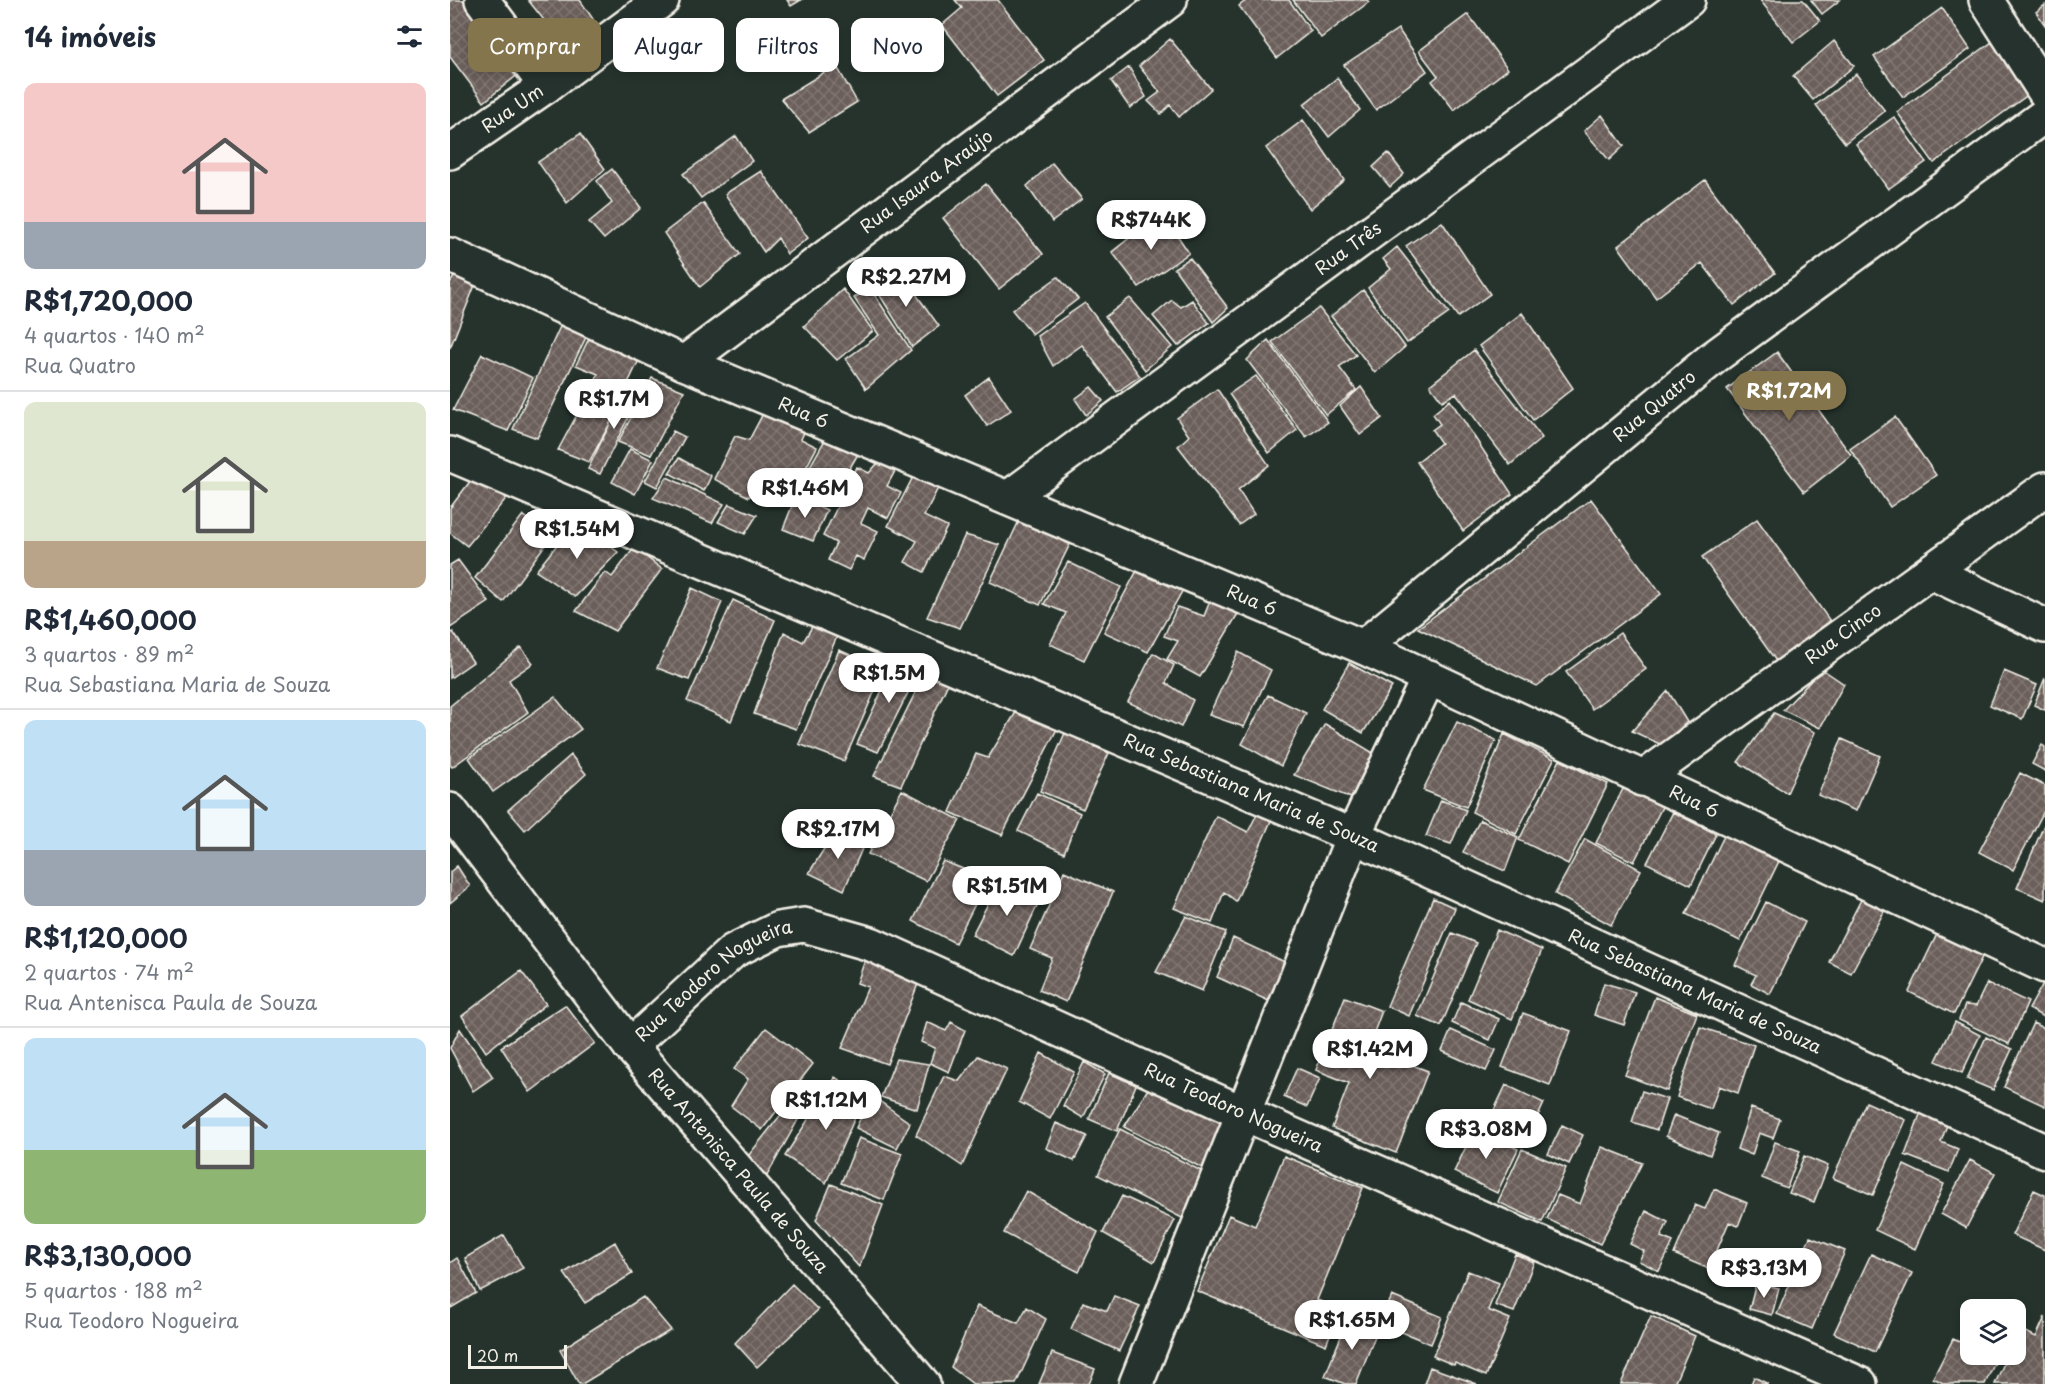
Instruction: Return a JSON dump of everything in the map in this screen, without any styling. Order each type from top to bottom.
[{"type":"street","points":[[482,0],[546,86]]},
{"type":"street","name":"Rua Um","points":[[450,152],[546,86],[662,0]]},
{"type":"street","name":"Rua Isaura Araújo","points":[[684,363],[1170,0]]},
{"type":"street","name":"Rua Três","points":[[1008,498],[1688,0]]},
{"type":"street","points":[[1986,0],[2045,92]]},
{"type":"street","name":"Rua Quatro","points":[[1363,647],[1713,358],[2045,115]]},
{"type":"street","name":"Rua 6","points":[[450,255],[684,363],[1363,647],[2045,966]]},
{"type":"street","name":"Rua Sebastiana Maria de Souza","points":[[450,454],[1353,836],[2045,1151]]},
{"type":"street","name":"Rua Cinco","points":[[1642,779],[2045,489]]},
{"type":"street","points":[[1931,572],[2045,626]]},
{"type":"street","points":[[1136,1384],[1353,836],[1430,677]]},
{"type":"street","name":"Rua Antenisca Paula de Souza","points":[[450,810],[630,1046],[923,1384]]},
{"type":"street","name":"Rua Teodoro Nogueira","points":[[630,1046],[733,951],[778,929],[804,925],[871,944],[1245,1113],[1860,1384]]},
{"type":"building","points":[[450,0],[466,0],[478,18],[468,18],[468,72],[513,72],[516,76],[484,102],[450,57]]},
{"type":"building","points":[[528,0],[580,0],[592,18],[542,18]]},
{"type":"building","points":[[787,0],[801,0],[791,6]]},
{"type":"building","points":[[955,0],[998,0],[1044,60],[997,96],[944,28],[944,23],[962,8]]},
{"type":"building","points":[[1247,0],[1289,0],[1311,31],[1277,58],[1239,6]]},
{"type":"building","points":[[1293,0],[1367,0],[1369,2],[1321,38]]},
{"type":"building","points":[[1760,0],[1803,0],[1820,21],[1793,42]]},
{"type":"building","points":[[1811,0],[1840,0],[1822,14]]},
{"type":"building","points":[[2045,5],[2045,25],[2036,12]]},
{"type":"building","points":[[1942,8],[1970,49],[1903,97],[1874,57]]},
{"type":"building","points":[[1468,14],[1508,69],[1454,110],[1432,81],[1438,76],[1419,51]]},
{"type":"building","points":[[1398,29],[1427,71],[1376,110],[1344,65]]},
{"type":"building","points":[[1170,39],[1211,89],[1179,117],[1170,105],[1161,114],[1148,101],[1160,92],[1139,66]]},
{"type":"building","points":[[1834,41],[1854,66],[1813,100],[1793,76]]},
{"type":"building","points":[[1992,42],[2029,94],[1934,163],[1897,112]]},
{"type":"building","points":[[1129,67],[1146,97],[1130,108],[1111,81]]},
{"type":"building","points":[[839,70],[857,102],[809,132],[781,99],[825,72]]},
{"type":"building","points":[[1856,74],[1885,111],[1845,143],[1816,105]]},
{"type":"building","points":[[1337,78],[1360,110],[1329,137],[1304,104]]},
{"type":"building","points":[[1602,115],[1624,146],[1609,160],[1584,131]]},
{"type":"building","points":[[1894,117],[1926,162],[1888,189],[1856,144]]},
{"type":"building","points":[[1303,120],[1344,180],[1310,209],[1266,148]]},
{"type":"building","points":[[580,134],[605,169],[567,203],[538,162]]},
{"type":"building","points":[[736,136],[752,161],[701,198],[683,174]]},
{"type":"building","points":[[1388,153],[1404,174],[1390,187],[1373,167]]},
{"type":"building","points":[[1052,163],[1082,199],[1052,222],[1027,186]]},
{"type":"building","points":[[612,169],[641,208],[604,239],[589,222],[612,203],[597,181]]},
{"type":"building","points":[[761,171],[808,238],[787,254],[778,238],[764,252],[725,194]]},
{"type":"building","points":[[1705,180],[1775,273],[1734,305],[1702,263],[1656,298],[1618,246]]},
{"type":"building","points":[[986,184],[1043,254],[999,289],[943,218]]},
{"type":"building","points":[[703,203],[740,254],[700,287],[664,233]]},
{"type":"building","points":[[1162,212],[1189,253],[1139,287],[1112,252]]},
{"type":"building","points":[[1442,222],[1490,294],[1458,317],[1406,246]]},
{"type":"building","points":[[1397,247],[1449,313],[1407,343],[1368,288],[1391,269],[1383,259]]},
{"type":"building","points":[[1190,258],[1228,308],[1213,322],[1174,268]]},
{"type":"building","points":[[898,269],[939,326],[912,347],[874,286]]},
{"type":"building","points":[[455,275],[475,285],[450,348],[450,283]]},
{"type":"building","points":[[1058,277],[1078,299],[1032,334],[1012,310]]},
{"type":"building","points":[[870,288],[911,350],[866,389],[846,359],[879,335],[854,298]]},
{"type":"building","points":[[843,289],[873,331],[837,360],[804,326]]},
{"type":"building","points":[[1363,290],[1405,347],[1375,373],[1331,316]]},
{"type":"building","points":[[1130,298],[1172,347],[1145,370],[1105,317]]},
{"type":"building","points":[[1172,300],[1181,307],[1192,300],[1209,323],[1178,346],[1153,316]]},
{"type":"building","points":[[1085,303],[1140,376],[1117,392],[1082,345],[1053,366],[1037,336]]},
{"type":"building","points":[[1319,308],[1356,355],[1339,367],[1356,390],[1326,415],[1272,342]]},
{"type":"building","points":[[1522,313],[1573,388],[1533,420],[1479,346]]},
{"type":"building","points":[[564,318],[589,331],[537,438],[513,429]]},
{"type":"building","points":[[592,332],[640,358],[615,410],[588,398],[598,374],[576,365]]},
{"type":"building","points":[[1268,340],[1328,422],[1306,437],[1247,360]]},
{"type":"building","points":[[1474,350],[1542,438],[1510,465],[1456,393],[1442,401],[1430,385]]},
{"type":"building","points":[[1777,352],[1851,455],[1804,492],[1727,389]]},
{"type":"building","points":[[482,354],[533,378],[508,431],[453,410]]},
{"type":"building","points":[[1256,376],[1297,430],[1269,453],[1229,394]]},
{"type":"building","points":[[989,377],[1011,410],[987,426],[965,395]]},
{"type":"building","points":[[652,378],[684,391],[651,455],[618,442]]},
{"type":"building","points":[[628,387],[641,392],[600,474],[588,469]]},
{"type":"building","points":[[1091,387],[1103,401],[1086,415],[1075,399]]},
{"type":"building","points":[[1361,387],[1382,418],[1360,435],[1340,406]]},
{"type":"building","points":[[1217,389],[1269,465],[1238,490],[1254,514],[1239,525],[1178,446],[1189,436],[1177,418]]},
{"type":"building","points":[[585,400],[616,412],[589,462],[558,450]]},
{"type":"building","points":[[1450,400],[1512,494],[1463,531],[1417,462],[1441,443],[1432,430],[1440,424],[1433,414]]},
{"type":"building","points":[[766,408],[807,426],[801,439],[817,447],[791,496],[758,480],[749,497],[714,479],[735,436],[749,440]]},
{"type":"building","points":[[1895,417],[1936,475],[1890,507],[1850,449]]},
{"type":"building","points":[[673,431],[685,437],[657,487],[645,481]]},
{"type":"building","points":[[830,431],[861,449],[834,495],[804,477]]},
{"type":"building","points":[[630,449],[653,460],[635,494],[612,482]]},
{"type":"building","points":[[679,458],[711,476],[704,491],[669,473]]},
{"type":"building","points":[[878,463],[895,471],[887,486],[901,493],[888,518],[868,508],[861,523],[878,531],[864,560],[856,556],[849,570],[828,560],[836,543],[823,536],[857,467],[869,473]]},
{"type":"building","points":[[477,472],[509,495],[467,546],[450,533],[450,508]]},
{"type":"building","points":[[915,473],[939,486],[924,516],[947,527],[924,572],[905,562],[917,541],[888,526]]},
{"type":"building","points":[[667,477],[724,504],[712,523],[653,498]]},
{"type":"building","points":[[796,496],[827,510],[813,541],[783,529]]},
{"type":"building","points":[[1591,499],[1661,594],[1537,686],[1418,628]]},
{"type":"building","points":[[729,504],[757,515],[745,534],[718,522]]},
{"type":"building","points":[[523,515],[551,537],[503,602],[475,578]]},
{"type":"building","points":[[1757,519],[1830,621],[1776,661],[1702,557]]},
{"type":"building","points":[[576,521],[618,552],[575,597],[536,571]]},
{"type":"building","points":[[1019,521],[1070,544],[1040,605],[990,582]]},
{"type":"building","points":[[965,535],[1000,545],[960,628],[927,617]]},
{"type":"building","points":[[634,548],[662,569],[615,631],[576,611],[605,572],[612,577]]},
{"type":"building","points":[[458,560],[489,602],[450,628],[450,565]]},
{"type":"building","points":[[1068,562],[1121,587],[1084,660],[1050,644],[1066,613],[1044,604]]},
{"type":"building","points":[[1140,565],[1185,586],[1148,652],[1104,632]]},
{"type":"building","points":[[692,588],[722,602],[689,680],[657,668]]},
{"type":"building","points":[[1212,596],[1239,612],[1200,677],[1167,659],[1178,641],[1164,636],[1177,607],[1204,616]]},
{"type":"building","points":[[733,600],[775,620],[731,721],[687,701]]},
{"type":"building","points":[[816,620],[839,632],[796,729],[754,714],[784,632],[803,642]]},
{"type":"building","points":[[453,632],[473,662],[450,678],[450,634]]},
{"type":"building","points":[[1620,633],[1646,669],[1592,709],[1566,672]]},
{"type":"building","points":[[521,647],[533,663],[509,680],[528,712],[452,767],[450,765],[450,706]]},
{"type":"building","points":[[839,650],[884,670],[844,761],[799,744]]},
{"type":"building","points":[[1238,652],[1271,670],[1244,727],[1209,715]]},
{"type":"building","points":[[1153,653],[1174,665],[1166,683],[1193,700],[1181,727],[1128,702]]},
{"type":"building","points":[[898,656],[921,667],[878,752],[857,744]]},
{"type":"building","points":[[1349,663],[1392,687],[1363,733],[1322,709]]},
{"type":"building","points":[[927,669],[949,681],[901,786],[874,776]]},
{"type":"building","points":[[1822,669],[1844,684],[1820,728],[1783,710]]},
{"type":"building","points":[[2004,671],[2037,685],[2022,719],[1990,705]]},
{"type":"building","points":[[2045,678],[2045,710],[2034,705]]},
{"type":"building","points":[[1668,691],[1687,722],[1662,745],[1632,731]]},
{"type":"building","points":[[1268,695],[1306,713],[1281,766],[1242,744]]},
{"type":"building","points":[[555,697],[581,729],[493,792],[469,758]]},
{"type":"building","points":[[1018,709],[1058,727],[1002,835],[950,812],[976,754],[988,758]]},
{"type":"building","points":[[1774,713],[1815,732],[1787,793],[1738,762]]},
{"type":"building","points":[[1457,722],[1496,740],[1466,807],[1423,790]]},
{"type":"building","points":[[1325,724],[1380,757],[1356,800],[1294,775]]},
{"type":"building","points":[[1065,733],[1109,753],[1083,809],[1040,791]]},
{"type":"building","points":[[1504,734],[1554,759],[1516,834],[1472,812]]},
{"type":"building","points":[[1842,739],[1880,756],[1856,811],[1818,795]]},
{"type":"building","points":[[2042,745],[2045,747],[2045,771],[2032,764]]},
{"type":"building","points":[[571,755],[586,774],[525,830],[508,810]]},
{"type":"building","points":[[1560,760],[1608,784],[1568,864],[1519,840]]},
{"type":"building","points":[[2020,773],[2045,786],[2045,809],[2013,870],[1979,852]]},
{"type":"building","points":[[1625,785],[1663,805],[1634,862],[1596,843]]},
{"type":"building","points":[[902,790],[960,820],[926,881],[868,854]]},
{"type":"building","points":[[1037,793],[1080,813],[1064,853],[1018,831]]},
{"type":"building","points":[[1441,800],[1466,810],[1451,844],[1426,836]]},
{"type":"building","points":[[1259,810],[1274,814],[1236,901],[1224,892],[1212,923],[1174,908],[1216,816],[1248,832]]},
{"type":"building","points":[[1673,812],[1716,834],[1691,885],[1647,863]]},
{"type":"building","points":[[1480,820],[1518,837],[1505,871],[1463,852]]},
{"type":"building","points":[[2045,825],[2045,900],[2017,888]]},
{"type":"building","points":[[835,831],[865,842],[844,890],[809,873]]},
{"type":"building","points":[[1725,834],[1779,861],[1740,941],[1686,914]]},
{"type":"building","points":[[1585,839],[1641,870],[1611,925],[1555,894]]},
{"type":"building","points":[[943,861],[988,879],[955,943],[913,921]]},
{"type":"building","points":[[457,866],[470,886],[450,903],[450,872]]},
{"type":"building","points":[[1064,871],[1113,892],[1066,1002],[1039,990],[1052,958],[1030,949]]},
{"type":"building","points":[[1001,878],[1041,897],[1014,956],[972,935]]},
{"type":"building","points":[[1864,894],[1887,906],[1851,973],[1829,962]]},
{"type":"building","points":[[1433,898],[1455,908],[1409,1016],[1387,1006]]},
{"type":"building","points":[[1766,902],[1805,922],[1770,994],[1751,984],[1756,975],[1735,965]]},
{"type":"building","points":[[1186,916],[1226,932],[1202,991],[1156,972]]},
{"type":"building","points":[[1497,930],[1542,950],[1512,1019],[1468,999]]},
{"type":"building","points":[[1939,930],[1984,953],[1954,1014],[1909,992]]},
{"type":"building","points":[[1452,933],[1476,943],[1441,1026],[1417,1016]]},
{"type":"building","points":[[1233,938],[1287,963],[1273,1003],[1217,977]]},
{"type":"building","points":[[865,960],[918,984],[887,1064],[842,1048],[868,987],[857,983]]},
{"type":"building","points":[[521,971],[546,1004],[486,1052],[462,1016]]},
{"type":"building","points":[[2045,980],[2045,1018],[2029,1009]]},
{"type":"building","points":[[1604,983],[1635,992],[1624,1025],[1594,1015]]},
{"type":"building","points":[[1987,983],[2028,1002],[2009,1044],[1959,1020],[1965,1005],[1976,1006]]},
{"type":"building","points":[[1345,997],[1382,1011],[1368,1048],[1428,1071],[1396,1153],[1332,1128],[1349,1083],[1316,1070]]},
{"type":"building","points":[[1655,997],[1697,1014],[1667,1091],[1625,1075]]},
{"type":"building","points":[[1461,1002],[1499,1019],[1490,1040],[1452,1023]]},
{"type":"building","points":[[565,1005],[595,1043],[530,1092],[501,1047]]},
{"type":"building","points":[[1523,1013],[1571,1031],[1550,1085],[1502,1067]]},
{"type":"building","points":[[927,1022],[946,1031],[951,1022],[965,1030],[949,1072],[930,1063],[935,1048],[921,1042]]},
{"type":"building","points":[[1955,1022],[1980,1035],[1962,1073],[1936,1061]]},
{"type":"building","points":[[2033,1023],[2045,1029],[2045,1106],[2004,1087]]},
{"type":"building","points":[[1700,1027],[1754,1045],[1738,1093],[1719,1086],[1711,1109],[1677,1097]]},
{"type":"building","points":[[766,1028],[813,1064],[762,1130],[731,1106],[748,1079],[734,1069]]},
{"type":"building","points":[[460,1029],[493,1077],[473,1091],[450,1048]]},
{"type":"building","points":[[1451,1030],[1496,1050],[1486,1071],[1442,1051]]},
{"type":"building","points":[[1986,1037],[2012,1049],[1993,1090],[1967,1079]]},
{"type":"building","points":[[1041,1053],[1074,1072],[1050,1119],[1019,1102]]},
{"type":"building","points":[[978,1056],[1007,1069],[962,1166],[916,1135],[944,1076],[959,1081]]},
{"type":"building","points":[[896,1059],[929,1064],[917,1109],[881,1097]]},
{"type":"building","points":[[1084,1062],[1105,1074],[1083,1118],[1063,1106]]},
{"type":"building","points":[[1297,1068],[1320,1078],[1307,1107],[1284,1097]]},
{"type":"building","points":[[1109,1073],[1136,1085],[1117,1131],[1089,1119]]},
{"type":"building","points":[[835,1077],[864,1097],[826,1183],[785,1156]]},
{"type":"building","points":[[1153,1081],[1227,1118],[1202,1168],[1124,1127]]},
{"type":"building","points":[[1506,1085],[1544,1103],[1526,1143],[1487,1125]]},
{"type":"building","points":[[1642,1091],[1667,1099],[1657,1130],[1632,1122]]},
{"type":"building","points":[[871,1095],[910,1123],[897,1148],[856,1128]]},
{"type":"building","points":[[1866,1102],[1906,1120],[1873,1195],[1833,1178]]},
{"type":"building","points":[[787,1107],[799,1118],[764,1181],[748,1156]]},
{"type":"building","points":[[1751,1108],[1780,1119],[1773,1138],[1759,1133],[1752,1155],[1737,1149]]},
{"type":"building","points":[[1922,1109],[1949,1119],[1941,1142],[1958,1149],[1949,1172],[1905,1155]]},
{"type":"building","points":[[1674,1115],[1719,1133],[1710,1155],[1666,1136]]},
{"type":"building","points":[[1056,1123],[1087,1136],[1074,1161],[1046,1148]]},
{"type":"building","points":[[1562,1125],[1583,1135],[1569,1164],[1548,1154]]},
{"type":"building","points":[[1475,1128],[1518,1149],[1497,1193],[1454,1172]]},
{"type":"building","points":[[1120,1129],[1207,1174],[1182,1218],[1098,1175]]},
{"type":"building","points":[[859,1138],[902,1154],[884,1200],[841,1183]]},
{"type":"building","points":[[1775,1142],[1800,1151],[1787,1188],[1762,1178]]},
{"type":"building","points":[[1602,1147],[1642,1163],[1600,1244],[1547,1219],[1558,1195],[1580,1204]]},
{"type":"building","points":[[1522,1149],[1566,1168],[1542,1222],[1498,1202]]},
{"type":"building","points":[[1284,1156],[1363,1188],[1317,1300],[1340,1309],[1326,1345],[1197,1291],[1229,1215],[1255,1226]]},
{"type":"building","points":[[1804,1156],[1828,1166],[1814,1202],[1789,1193]]},
{"type":"building","points":[[1970,1160],[1995,1173],[1966,1228],[1941,1214]]},
{"type":"building","points":[[1904,1165],[1944,1184],[1915,1249],[1875,1230]]},
{"type":"building","points":[[831,1184],[883,1205],[859,1267],[816,1220]]},
{"type":"building","points":[[1714,1189],[1747,1203],[1738,1226],[1729,1222],[1709,1269],[1674,1254],[1695,1205],[1705,1209]]},
{"type":"building","points":[[2034,1190],[2045,1195],[2045,1250],[2012,1235]]},
{"type":"building","points":[[1026,1191],[1098,1232],[1079,1272],[1004,1233]]},
{"type":"building","points":[[1122,1196],[1175,1220],[1154,1262],[1103,1233]]},
{"type":"building","points":[[1646,1211],[1668,1222],[1661,1237],[1673,1242],[1659,1271],[1639,1261],[1644,1251],[1630,1244]]},
{"type":"building","points":[[504,1235],[523,1268],[480,1291],[465,1258]]},
{"type":"building","points":[[1810,1237],[1845,1251],[1812,1329],[1777,1314]]},
{"type":"building","points":[[615,1242],[632,1274],[585,1303],[564,1273]]},
{"type":"building","points":[[1515,1254],[1534,1262],[1514,1312],[1495,1305]]},
{"type":"building","points":[[1871,1254],[1912,1273],[1875,1352],[1834,1333]]},
{"type":"building","points":[[457,1258],[476,1293],[451,1308],[450,1263]]},
{"type":"building","points":[[1468,1271],[1499,1283],[1488,1310],[1510,1319],[1486,1376],[1433,1356]]},
{"type":"building","points":[[1756,1283],[1779,1288],[1772,1315],[1749,1309]]},
{"type":"building","points":[[792,1284],[818,1310],[757,1367],[735,1343]]},
{"type":"building","points":[[1114,1296],[1140,1306],[1119,1351],[1071,1329],[1083,1302],[1107,1311]]},
{"type":"building","points":[[1392,1296],[1442,1317],[1431,1344],[1380,1323]]},
{"type":"building","points":[[643,1297],[671,1330],[579,1384],[560,1350]]},
{"type":"building","points":[[977,1306],[1018,1323],[1027,1307],[1046,1319],[1016,1384],[973,1384],[951,1367]]},
{"type":"building","points":[[1350,1314],[1379,1326],[1356,1384],[1345,1384],[1325,1376]]},
{"type":"building","points":[[1651,1316],[1695,1336],[1674,1384],[1621,1384]]},
{"type":"building","points":[[2045,1317],[2045,1384],[1995,1384],[2003,1365],[2026,1365],[2026,1332],[2036,1337]]},
{"type":"building","points":[[1953,1339],[1960,1342],[1960,1365],[1994,1365],[1985,1384],[1945,1384],[1933,1378]]},
{"type":"building","points":[[1052,1353],[1095,1369],[1089,1384],[1039,1384]]},
{"type":"building","points":[[1430,1367],[1477,1384],[1424,1384]]},
{"type":"building","points":[[1754,1377],[1768,1384],[1751,1384]]}]
